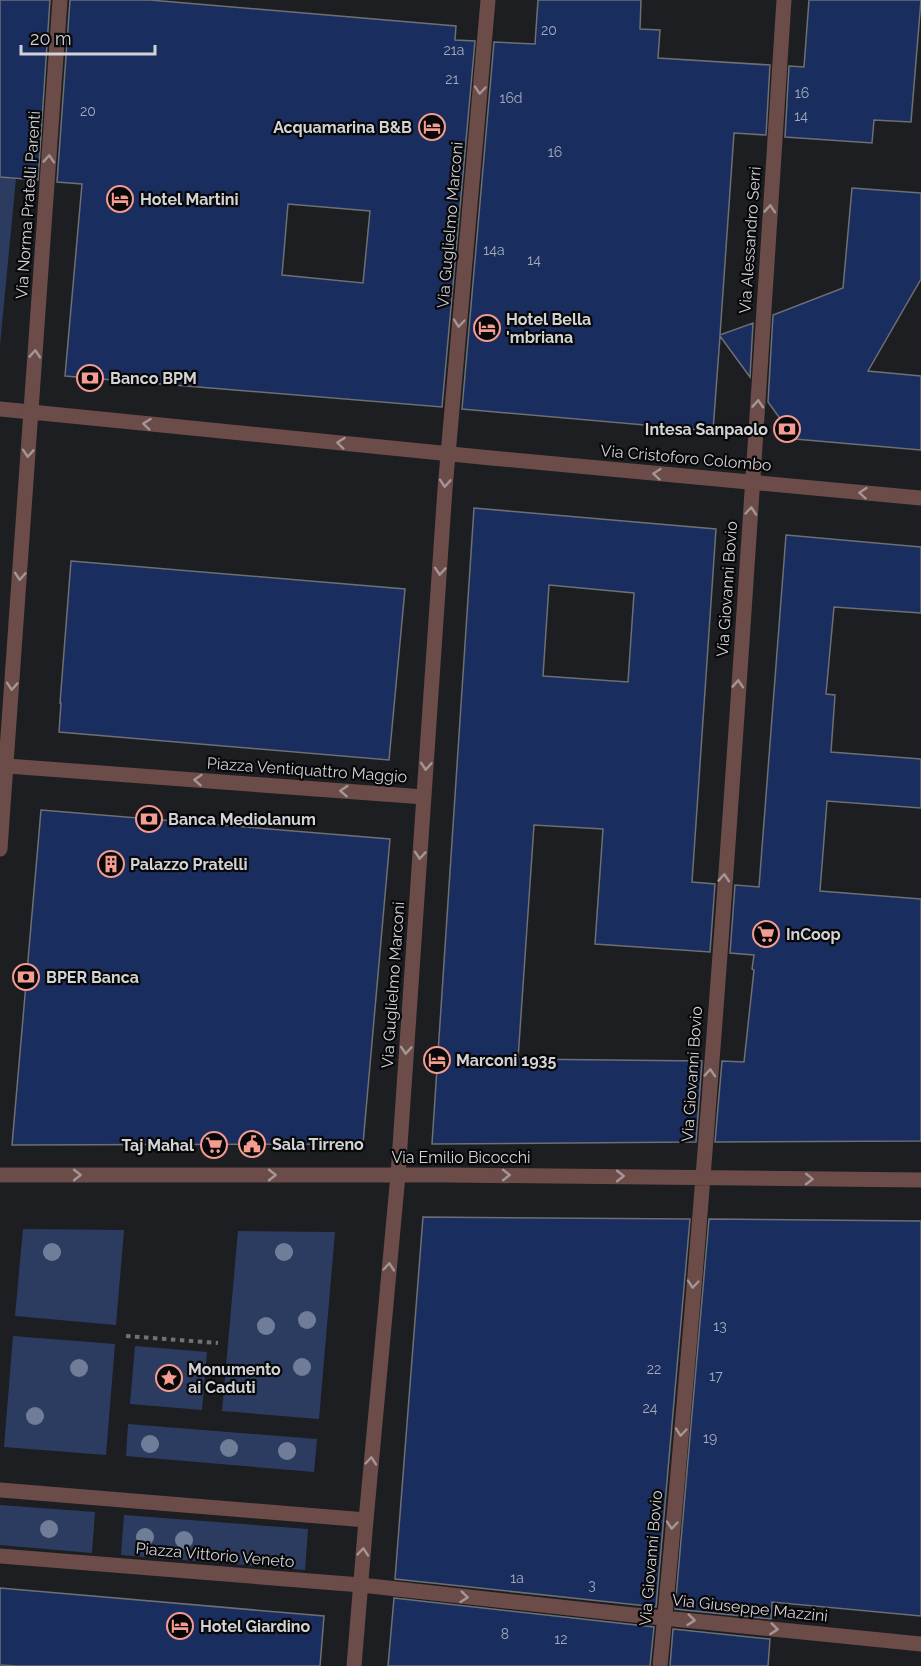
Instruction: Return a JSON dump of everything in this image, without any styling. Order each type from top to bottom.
[{"type":"street","name":"Via Norma Pratelli Parenti","points":[[31,412],[60,0]]},
{"type":"street","name":"Via Guglielmo Marconi","points":[[448,454],[488,0]]},
{"type":"street","name":"Via Alessandro Serri","points":[[753,483],[784,0]]},
{"type":"street","points":[[0,408],[448,454]]},
{"type":"street","points":[[0,849],[3,766],[31,412]]},
{"type":"street","name":"Via Cristoforo Colombo","points":[[448,454],[921,498]]},
{"type":"street","name":"Piazza Ventiquattro Maggio","points":[[3,766],[424,797],[448,454]]},
{"type":"street","name":"Via Giovanni Bovio","points":[[660,1666],[703,1176],[753,483]]},
{"type":"street","name":"Via Guglielmo Marconi","points":[[398,1175],[424,797]]},
{"type":"street","name":"Via Emilio Bicocchi","points":[[0,1174],[703,1176],[921,1180]]},
{"type":"street","points":[[354,1666],[398,1175]]},
{"type":"street","points":[[0,1490],[366,1520]]},
{"type":"street","name":"Piazza Vittorio Veneto","points":[[0,1556],[361,1585]]},
{"type":"street","name":"Via Giuseppe Mazzini","points":[[361,1585],[921,1644]]},
{"type":"path","points":[[126,1336],[218,1343]]},
{"type":"shaded area","points":[[0,177],[16,178],[0,345]]},
{"type":"shaded area","points":[[23,1229],[124,1230],[116,1325],[15,1316]]},
{"type":"shaded area","points":[[238,1231],[335,1232],[319,1419],[222,1411]]},
{"type":"shaded area","points":[[13,1336],[115,1344],[106,1455],[4,1447]]},
{"type":"shaded area","points":[[135,1346],[207,1352],[202,1410],[130,1404]]},
{"type":"shaded area","points":[[128,1424],[317,1439],[314,1472],[126,1456]]},
{"type":"shaded area","points":[[0,1505],[95,1512],[92,1553],[0,1545]]},
{"type":"shaded area","points":[[124,1515],[308,1529],[305,1570],[121,1555]]},
{"type":"building","points":[[0,0],[50,0],[38,180],[0,177]]},
{"type":"building","points":[[70,0],[150,0],[456,26],[455,40],[475,41],[442,407],[65,376],[82,184],[57,182]],"holes":[[[288,204],[370,211],[363,283],[282,275]]]},
{"type":"building","points":[[538,0],[641,0],[640,29],[660,30],[658,58],[770,65],[766,135],[734,133],[720,335],[753,323],[750,377],[720,336],[713,431],[462,409],[494,42],[535,44]]},
{"type":"building","points":[[809,0],[921,0],[911,122],[874,120],[872,143],[785,137],[789,66],[804,67]]},
{"type":"building","points":[[852,188],[921,193],[921,279],[868,371],[921,376],[921,450],[795,439],[768,402],[773,315],[843,288]]},
{"type":"building","points":[[474,508],[716,529],[692,882],[715,884],[710,952],[595,944],[603,829],[534,825],[518,1059],[702,1061],[696,1142],[432,1144]],"holes":[[[549,585],[634,593],[628,682],[543,676]]]},
{"type":"building","points":[[786,535],[921,547],[921,613],[834,607],[826,694],[835,695],[831,752],[921,759],[921,808],[827,801],[820,891],[921,899],[921,1141],[715,1142],[722,1061],[744,1062],[754,955],[730,953],[735,885],[759,887]]},
{"type":"building","points":[[71,561],[405,589],[389,760],[59,732]]},
{"type":"building","points":[[41,810],[390,839],[363,1144],[12,1145]]},
{"type":"building","points":[[423,1217],[690,1219],[656,1607],[395,1579]]},
{"type":"building","points":[[709,1219],[921,1221],[921,1616],[772,1602],[771,1619],[675,1609]]},
{"type":"building","name":"Hotel Giardino","points":[[0,1588],[324,1616],[320,1666],[0,1665]]},
{"type":"building","points":[[394,1598],[654,1627],[650,1666],[388,1666]]},
{"type":"building","points":[[673,1629],[770,1639],[768,1666],[670,1666]]},
{"type":"place","name":"Acquamarina B&B","points":[[432,127]]},
{"type":"place","name":"Hotel Martini","points":[[120,199]]},
{"type":"place","name":"Hotel Bella 'mbriana","points":[[487,328]]},
{"type":"place","name":"Banco BPM","points":[[90,378]]},
{"type":"place","name":"Intesa Sanpaolo","points":[[787,429]]},
{"type":"place","name":"Banca Mediolanum","points":[[149,819]]},
{"type":"place","name":"Palazzo Pratelli","points":[[111,864]]},
{"type":"place","name":"InCoop","points":[[766,934]]},
{"type":"place","name":"BPER Banca","points":[[26,977]]},
{"type":"place","name":"Marconi 1935","points":[[437,1060]]},
{"type":"place","name":"Sala Tirreno","points":[[252,1144]]},
{"type":"place","name":"Taj Mahal","points":[[214,1145]]},
{"type":"place","name":"Monumento ai Caduti","points":[[169,1378]]},
{"type":"place","name":"Hotel Giardino","points":[[180,1626]]}]
